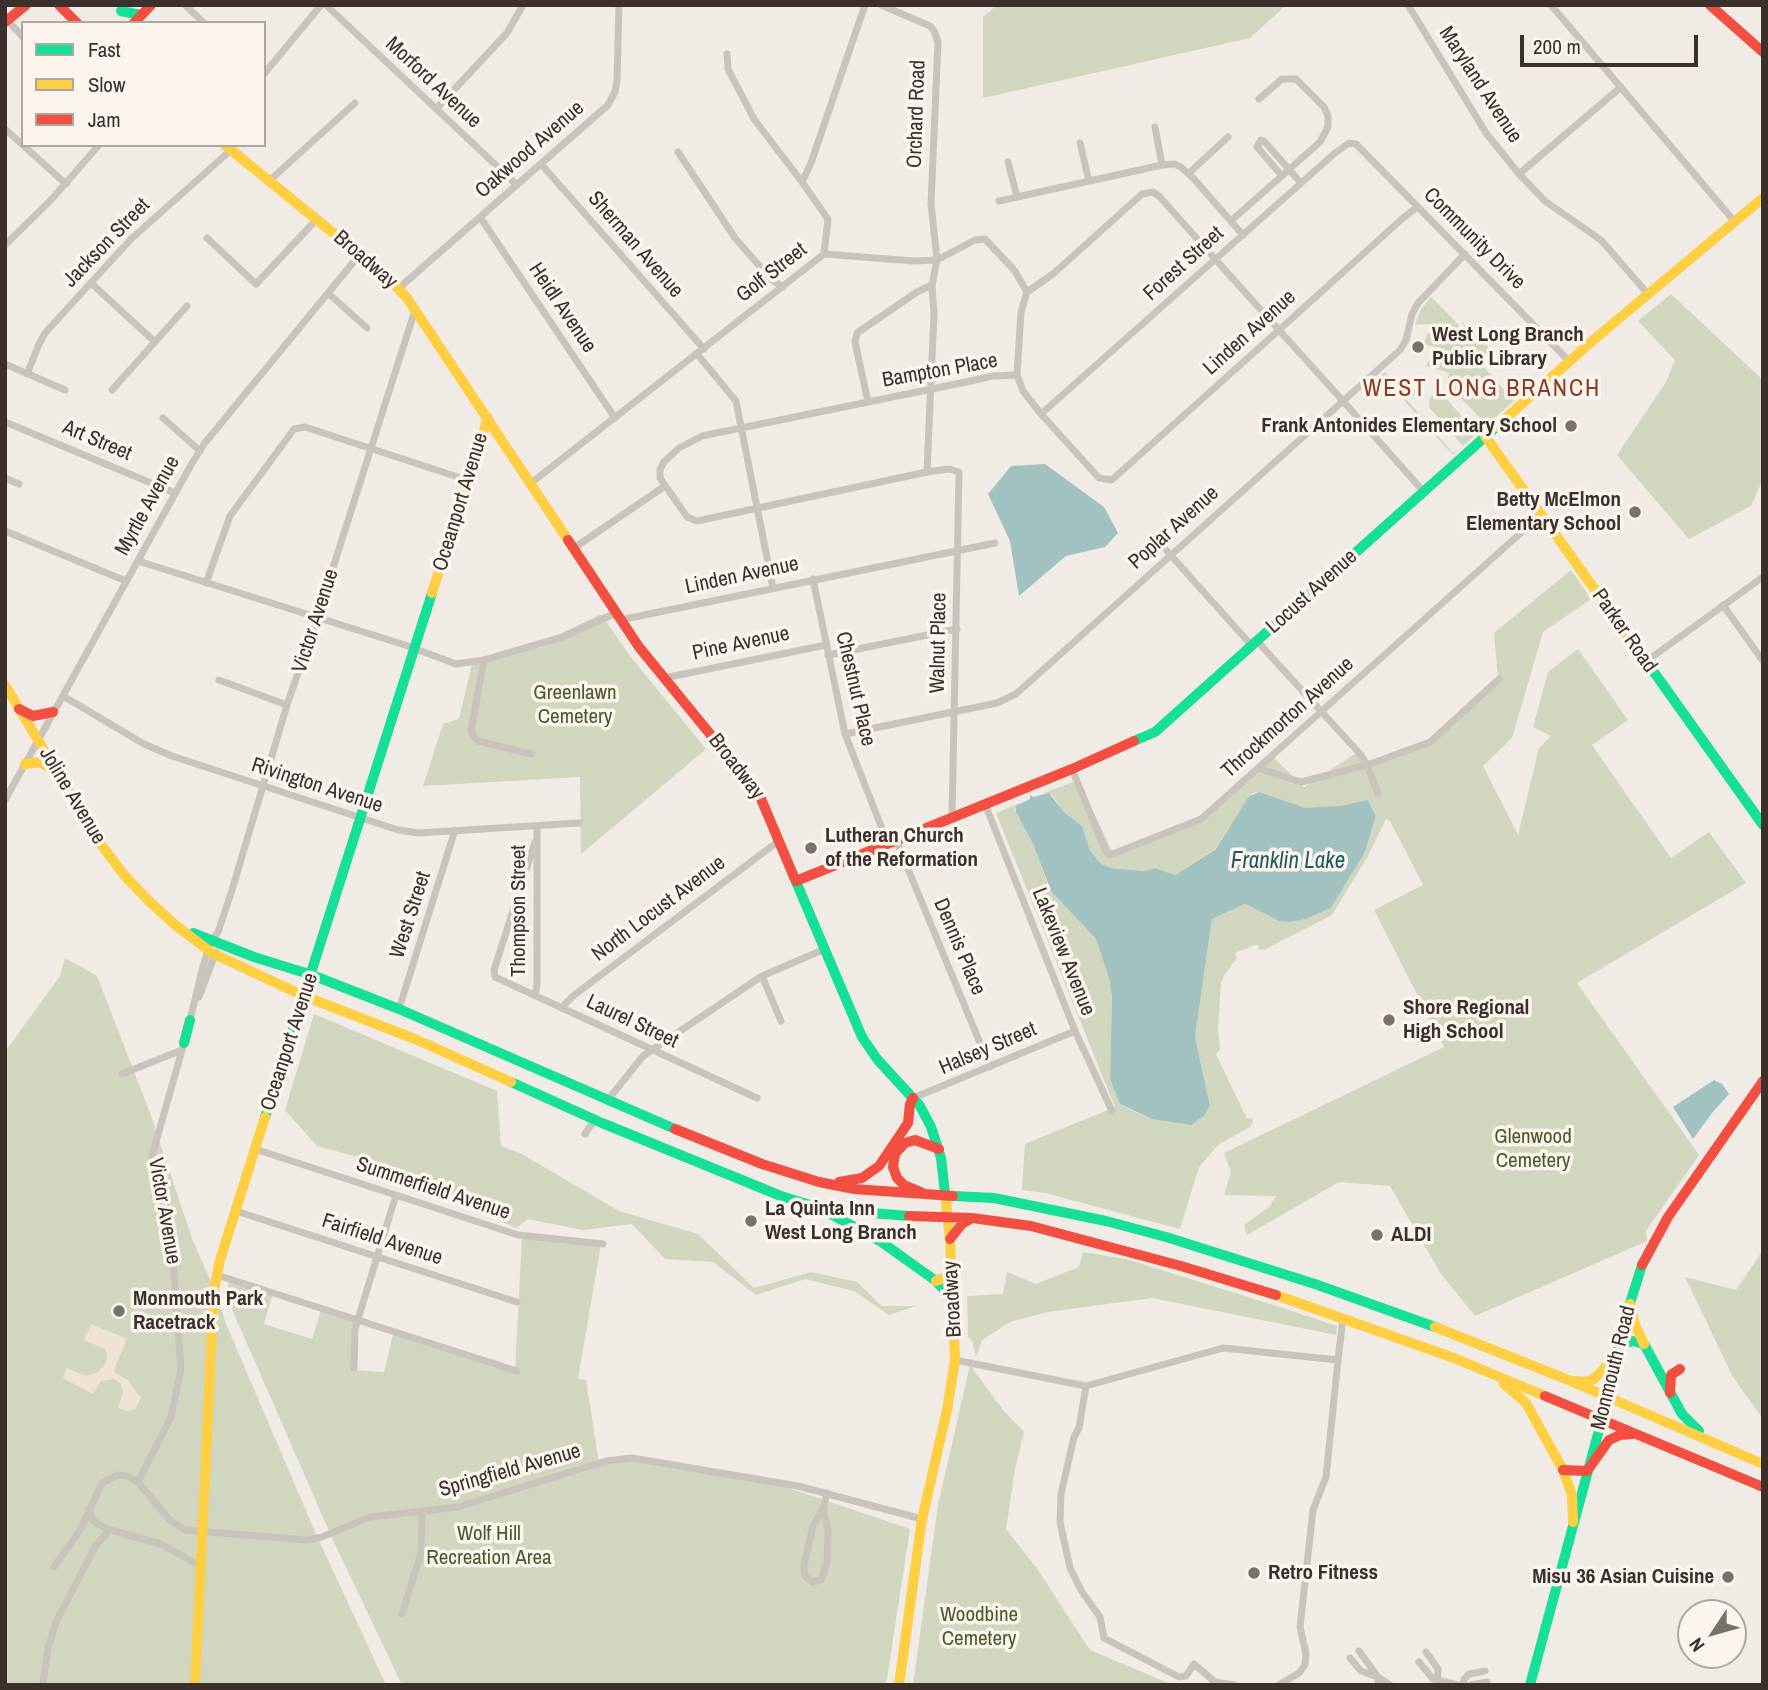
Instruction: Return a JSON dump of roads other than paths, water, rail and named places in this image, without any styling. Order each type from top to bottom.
[{"type":"main road","points":[[6,21],[26,5]]},
{"type":"main road","points":[[59,5],[75,21]]},
{"type":"main road","points":[[121,8],[138,19],[151,5]]},
{"type":"main road","points":[[1710,5],[1763,52]]},
{"type":"main road","name":"Broadway","points":[[228,148],[360,254],[399,288],[415,310],[639,647],[756,789],[867,1045],[926,1115],[939,1149],[945,1194],[950,1239],[955,1360],[947,1410],[922,1519],[899,1685]]},
{"type":"main road","name":"Locust Avenue","points":[[796,881],[1072,769],[1155,732],[1485,436],[1763,198]]},
{"type":"main road","name":"Oceanport Avenue","points":[[195,1685],[210,1348],[217,1275],[488,418]]},
{"type":"main road","name":"Parker Road","points":[[1485,436],[1763,825]]},
{"type":"main road","name":"Joline Avenue","points":[[5,685],[109,857],[148,900],[177,922],[214,944]]},
{"type":"main road","points":[[19,709],[33,716],[54,712]]},
{"type":"main road","points":[[25,764],[40,762],[56,772]]},
{"type":"main road","points":[[214,944],[312,975],[399,1009],[735,1154],[827,1183],[866,1191],[1004,1199],[1166,1237],[1387,1309],[1566,1379],[1763,1464]]},
{"type":"main road","points":[[214,944],[304,996],[415,1039],[731,1178],[823,1209],[880,1241],[936,1281],[947,1293],[954,1308]]},
{"type":"main road","name":"Victor Avenue","points":[[183,1046],[190,1020]]},
{"type":"main road","name":"Monmouth Road","points":[[1530,1685],[1602,1419],[1617,1350],[1642,1265],[1668,1217],[1763,1081]]},
{"type":"main road","points":[[827,1183],[856,1180],[867,1176],[879,1166],[908,1123],[913,1098]]},
{"type":"main road","points":[[928,1195],[901,1182],[894,1173],[893,1161],[898,1150],[911,1141],[920,1140],[939,1149]]},
{"type":"main road","points":[[823,1209],[868,1214],[972,1218],[1031,1226],[1097,1242],[1241,1284],[1343,1318],[1493,1375],[1763,1487]]},
{"type":"main road","points":[[950,1239],[962,1224],[972,1218]]},
{"type":"main road","points":[[936,1281],[951,1275]]},
{"type":"main road","points":[[1630,1304],[1635,1325],[1670,1394],[1682,1414],[1707,1438]]},
{"type":"main road","points":[[1566,1379],[1585,1382],[1594,1379],[1617,1350],[1633,1341],[1644,1344]]},
{"type":"main road","points":[[1670,1394],[1671,1375],[1680,1368]]},
{"type":"main road","points":[[1493,1375],[1526,1403],[1563,1470],[1572,1495],[1573,1522]]},
{"type":"main road","points":[[1563,1470],[1587,1471],[1609,1440],[1620,1434],[1637,1435]]},
{"type":"street","points":[[185,5],[202,21]]},
{"type":"street","points":[[266,72],[324,5]]},
{"type":"street","name":"Morford Avenue","points":[[324,5],[517,185]]},
{"type":"street","points":[[436,109],[507,33],[523,5]]},
{"type":"street","name":"Oakwood Avenue","points":[[399,288],[611,100],[617,80],[619,5]]},
{"type":"street","points":[[802,182],[811,163],[865,5]]},
{"type":"street","name":"Orchard Road","points":[[881,5],[926,24],[937,37],[931,204],[937,260],[932,285],[934,314],[927,472]]},
{"type":"street","name":"Maryland Avenue","points":[[1408,5],[1486,133],[1519,174],[1545,201],[1601,240],[1648,294]]},
{"type":"street","points":[[1551,5],[1735,222]]},
{"type":"street","points":[[6,21],[21,35]]},
{"type":"street","name":"Golf Street","points":[[531,484],[824,254],[828,219],[754,119],[728,69],[727,54]]},
{"type":"street","points":[[1232,220],[1324,138],[1328,127],[1327,111],[1305,86],[1291,78],[1279,81],[1259,99]]},
{"type":"street","points":[[1519,174],[1621,86]]},
{"type":"street","points":[[269,181],[355,103]]},
{"type":"street","points":[[1155,127],[1161,165]]},
{"type":"street","points":[[6,130],[21,144]]},
{"type":"street","points":[[1189,173],[1228,137]]},
{"type":"street","points":[[1282,176],[1257,148],[1261,140],[1301,183]]},
{"type":"street","points":[[1080,143],[1090,181]]},
{"type":"street","name":"Forest Street","points":[[1041,414],[1335,153],[1351,143]]},
{"type":"street","name":"Community Drive","points":[[1351,143],[1356,144],[1570,362]]},
{"type":"street","points":[[25,147],[66,184]]},
{"type":"street","points":[[5,245],[66,184],[97,147]]},
{"type":"street","name":"Jackson Street","points":[[27,373],[43,336],[131,239],[228,148]]},
{"type":"street","points":[[678,152],[735,239],[771,279],[783,287]]},
{"type":"street","points":[[1008,162],[1017,197]]},
{"type":"street","name":"Sherman Avenue","points":[[541,164],[700,352],[736,401],[773,588]]},
{"type":"street","points":[[999,201],[1174,164],[1189,173],[1243,234]]},
{"type":"street","points":[[824,254],[914,261],[937,260],[978,239],[985,239],[1015,271],[1027,292],[1053,274],[1142,194],[1149,192],[1159,196],[1424,492]]},
{"type":"street","name":"Linden Avenue","points":[[1041,414],[1103,480],[1114,478],[1417,206]]},
{"type":"street","name":"Heidl Avenue","points":[[480,217],[615,418]]},
{"type":"street","points":[[207,238],[256,284],[317,219]]},
{"type":"street","name":"Myrtle Avenue","points":[[5,800],[200,450],[360,254]]},
{"type":"street","name":"Poplar Avenue","points":[[845,734],[997,703],[1016,694],[1402,346],[1418,303],[1465,254]]},
{"type":"street","points":[[91,283],[155,342]]},
{"type":"street","points":[[868,402],[855,342],[857,332],[932,285]]},
{"type":"street","name":"Bampton Place","points":[[665,486],[660,478],[662,465],[679,448],[702,436],[993,376],[1017,375],[1021,313],[1027,292]]},
{"type":"street","points":[[329,294],[367,328]]},
{"type":"street","points":[[112,390],[187,306]]},
{"type":"street","name":"Victor Avenue","points":[[190,1020],[264,787],[287,705],[415,310]]},
{"type":"street","points":[[5,364],[65,390]]},
{"type":"street","points":[[1017,375],[1029,400],[1041,414]]},
{"type":"street","points":[[163,418],[200,450]]},
{"type":"street","name":"Art Street","points":[[5,422],[175,493]]},
{"type":"street","points":[[206,583],[230,516],[293,429],[305,427],[467,480]]},
{"type":"street","name":"Walnut Place","points":[[927,472],[949,469],[957,471],[960,480],[952,817]]},
{"type":"street","points":[[574,548],[665,486],[690,520],[697,521],[927,472]]},
{"type":"street","points":[[5,478],[19,484]]},
{"type":"street","name":"Throckmorton Avenue","points":[[1072,769],[1106,852],[1110,855],[1201,819],[1542,514]]},
{"type":"street","points":[[5,531],[126,581]]},
{"type":"street","points":[[1152,537],[1361,755],[1378,794]]},
{"type":"street","name":"Linden Avenue","points":[[138,561],[456,664],[469,664],[618,616],[995,543]]},
{"type":"street","points":[[1645,662],[1763,576]]},
{"type":"street","name":"Chestnut Place","points":[[813,579],[845,734],[892,842]]},
{"type":"street","points":[[1723,606],[1763,661]]},
{"type":"street","points":[[828,655],[957,629]]},
{"type":"street","name":"Pine Avenue","points":[[664,678],[826,645]]},
{"type":"street","points":[[484,660],[471,730],[474,737],[478,741],[532,754]]},
{"type":"street","points":[[1258,768],[1301,782],[1367,765],[1430,741],[1499,679]]},
{"type":"street","points":[[219,680],[287,705]]},
{"type":"street","name":"Rivington Avenue","points":[[63,696],[162,752],[408,832],[579,823]]},
{"type":"street","name":"Lakeview Avenue","points":[[985,804],[1075,1031],[1112,1111]]},
{"type":"street","name":"Thompson Street","points":[[535,995],[537,826]]},
{"type":"street","name":"West Street","points":[[399,1009],[455,830]]},
{"type":"street","name":"North Locust Avenue","points":[[561,1008],[573,996],[780,840]]},
{"type":"street","name":"Laurel Street","points":[[536,842],[494,975],[757,1098]]},
{"type":"street","name":"Dennis Place","points":[[892,842],[990,1068]]},
{"type":"street","points":[[607,1101],[643,1055],[762,976],[825,949]]},
{"type":"street","points":[[762,976],[781,1021]]},
{"type":"street","name":"Halsey Street","points":[[913,1098],[1075,1031]]},
{"type":"street","points":[[122,1074],[183,1046]]},
{"type":"street","name":"Victor Avenue","points":[[138,1482],[171,1417],[181,1369],[175,1268],[164,1191],[152,1156],[183,1046]]},
{"type":"street","points":[[585,1134],[595,1119]]},
{"type":"street","name":"Summerfield Avenue","points":[[255,1149],[518,1235],[603,1244]]},
{"type":"street","points":[[355,1368],[355,1329],[396,1195]]},
{"type":"street","name":"Fairfield Avenue","points":[[236,1211],[517,1302]]},
{"type":"street","points":[[217,1275],[517,1371]]},
{"type":"street","points":[[1279,1685],[1299,1673],[1305,1665],[1300,1627],[1313,1510],[1326,1477],[1343,1318]]},
{"type":"street","points":[[955,1360],[1086,1386],[1223,1348],[1338,1360]]},
{"type":"street","points":[[1086,1386],[1079,1428],[1074,1437],[1061,1494],[1060,1522],[1070,1568],[1082,1592],[1099,1614],[1104,1638],[1178,1677],[1186,1676],[1194,1664],[1213,1680],[1234,1685]]},
{"type":"street","name":"Springfield Avenue","points":[[138,1482],[176,1526],[184,1530],[307,1540],[322,1537],[370,1517],[458,1507],[606,1461],[632,1458],[777,1482],[922,1519]]},
{"type":"street","points":[[54,1567],[80,1530],[102,1483],[118,1475],[138,1482]]},
{"type":"street","points":[[822,1508],[828,1530],[827,1563],[821,1580],[812,1582],[805,1576],[804,1565],[813,1526],[827,1493]]},
{"type":"street","points":[[89,1508],[94,1521],[110,1530],[154,1541],[200,1566]]},
{"type":"street","points":[[402,1614],[421,1553],[422,1512]]},
{"type":"street","points":[[43,1685],[48,1647],[57,1620],[94,1548],[110,1530]]},
{"type":"street","points":[[1359,1651],[1378,1681]]},
{"type":"street","points":[[1426,1651],[1438,1669],[1437,1683]]},
{"type":"street","points":[[1350,1658],[1361,1671],[1390,1685]]},
{"type":"street","points":[[1419,1662],[1437,1683],[1458,1685]]},
{"type":"street","points":[[1463,1685],[1469,1674],[1485,1671]]},
{"type":"street","points":[[1471,1685],[1487,1682]]},
{"type":"water","points":[[1045,464],[1104,507],[1118,533],[1105,547],[1066,556],[1019,596],[1010,541],[988,494],[1011,466]]},
{"type":"water","name":"Franklin Lake","points":[[1259,792],[1306,808],[1340,806],[1368,800],[1376,816],[1365,852],[1331,908],[1306,919],[1290,922],[1279,921],[1245,904],[1212,919],[1195,1037],[1210,1105],[1204,1116],[1191,1125],[1152,1119],[1120,1104],[1110,1079],[1112,997],[1109,978],[1096,939],[1051,891],[1033,844],[1016,812],[1016,806],[1030,799],[1030,795],[1033,797],[1049,793],[1063,811],[1082,826],[1090,851],[1100,863],[1110,868],[1144,871],[1155,868],[1175,875],[1216,849],[1248,797]]},
{"type":"water","points":[[1714,1080],[1722,1084],[1729,1094],[1693,1139],[1673,1107]]},
{"type":"place","name":"West Long Branch Public Library","points":[[1418,347]]},
{"type":"place","name":"Frank Antonides Elementary School","points":[[1571,426]]},
{"type":"place","name":"Betty McElmon Elementary School","points":[[1635,512]]},
{"type":"place","name":"Lutheran Church of the Reformation","points":[[811,848]]},
{"type":"place","name":"Shore Regional High School","points":[[1389,1020]]},
{"type":"place","name":"La Quinta Inn West Long Branch","points":[[751,1221]]},
{"type":"place","name":"ALDI","points":[[1377,1235]]},
{"type":"place","name":"Monmouth Park Racetrack","points":[[119,1311]]},
{"type":"place","name":"Retro Fitness","points":[[1254,1573]]},
{"type":"place","name":"Misu 36 Asian Cuisine","points":[[1728,1577]]},
{"type":"district","name":"WEST LONG BRANCH","points":[[1482,390]]},
{"type":"park label","name":"Greenlawn Cemetery","points":[[575,705]]},
{"type":"park label","name":"Glenwood Cemetery","points":[[1533,1149]]},
{"type":"park label","name":"Wolf Hill Recreation Area","points":[[489,1546]]},
{"type":"park label","name":"Woodbine Cemetery","points":[[979,1627]]}]
